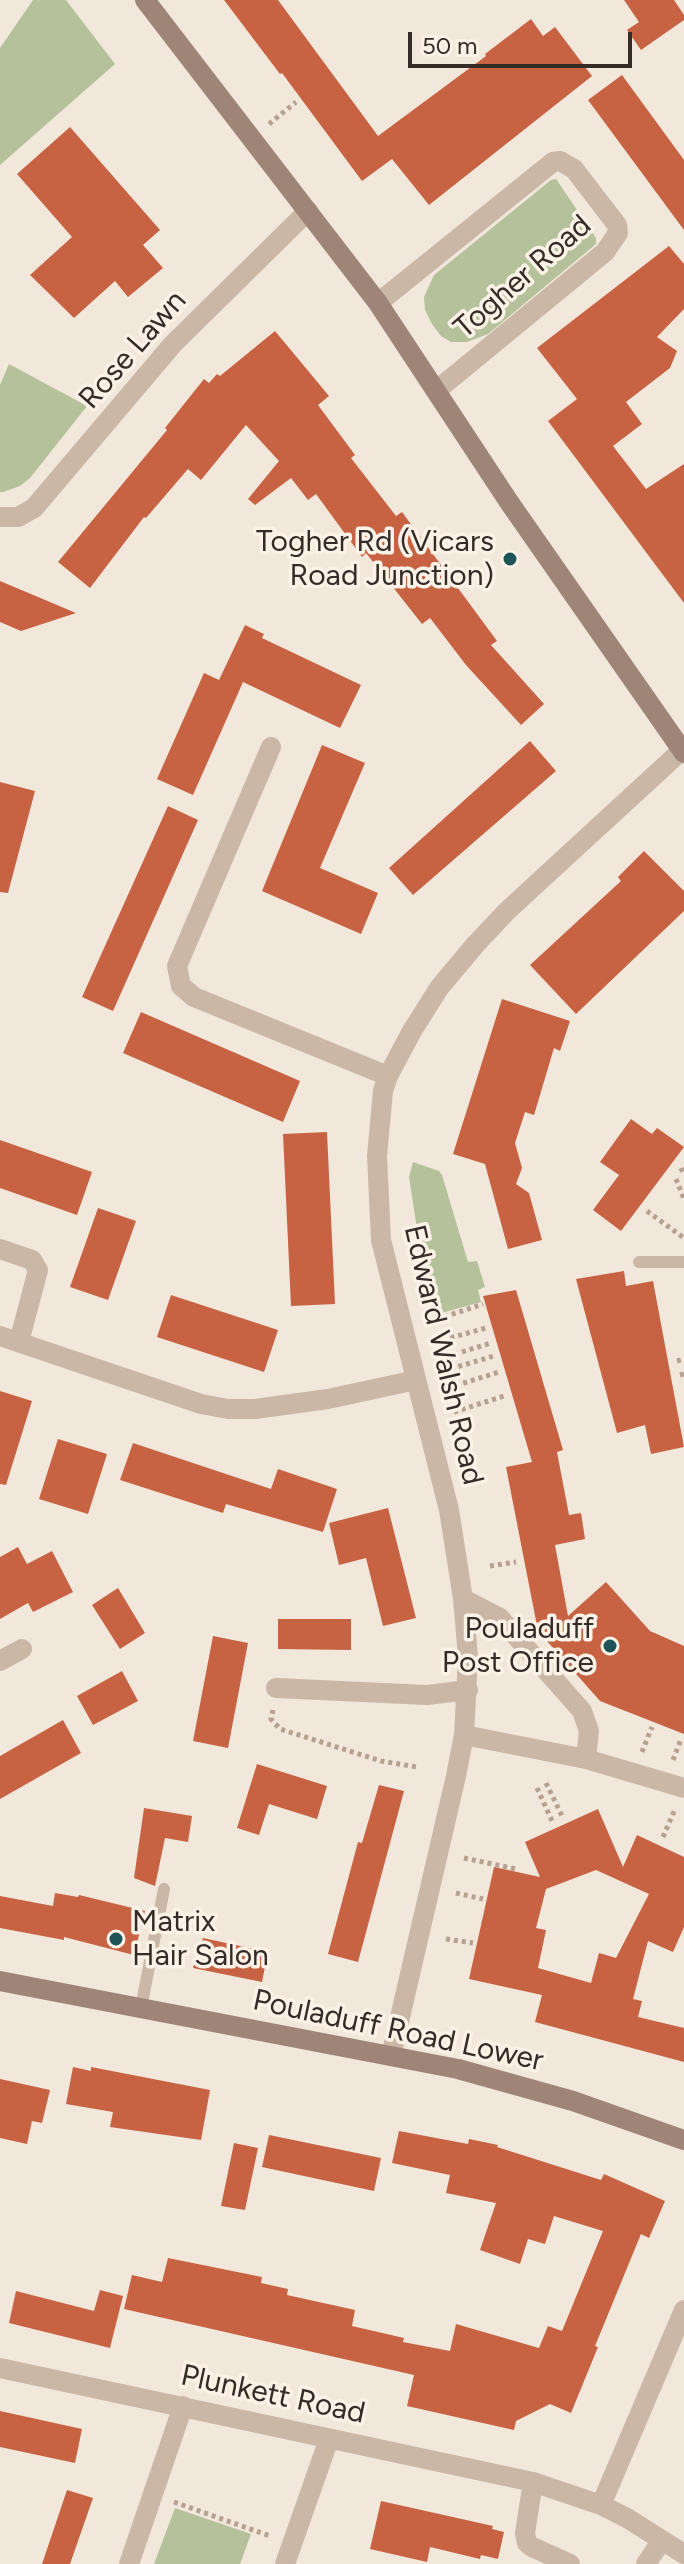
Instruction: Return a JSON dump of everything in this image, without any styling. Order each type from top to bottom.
[{"type":"street","points":[[145,0],[378,303],[509,502],[683,752]]},
{"type":"street","name":"Togher Road","points":[[378,303],[553,162],[560,161],[574,169],[617,225],[618,233],[605,252],[437,390]]},
{"type":"street","name":"Rose Lawn","points":[[0,517],[18,517],[34,508],[173,344],[308,211]]},
{"type":"street","points":[[271,747],[177,966],[181,986],[194,997],[388,1076]]},
{"type":"street","name":"Edward Walsh Road","points":[[391,2056],[464,1735],[468,1657],[463,1599],[449,1510],[381,1240],[380,1106],[388,1076],[439,988],[475,945],[518,901],[683,752]]},
{"type":"street","points":[[0,1249],[32,1260],[38,1270],[10,1339],[201,1404],[228,1409],[255,1409],[316,1401],[416,1380]]},
{"type":"street","points":[[463,1599],[500,1618],[582,1711],[589,1731],[586,1759]]},
{"type":"street","points":[[0,1661],[22,1649]]},
{"type":"street","points":[[276,1688],[427,1695],[468,1690]]},
{"type":"street","points":[[464,1735],[586,1759],[681,1795]]},
{"type":"street","name":"Pouladuff Road Lower","points":[[0,1981],[458,2069],[594,2108],[684,2140]]},
{"type":"street","points":[[601,2505],[684,2310]]},
{"type":"street","name":"Plunkett Road","points":[[0,2368],[533,2482],[601,2505],[684,2554]]},
{"type":"street","points":[[129,2564],[183,2406]]},
{"type":"street","points":[[285,2564],[329,2439]]},
{"type":"street","points":[[533,2482],[525,2533],[527,2543],[570,2564]]},
{"type":"street","points":[[646,2564],[662,2540]]},
{"type":"lane","points":[[639,1262],[684,1262]]},
{"type":"lane","points":[[141,2008],[164,1889]]},
{"type":"path","points":[[269,124],[296,102]]},
{"type":"path","points":[[676,1179],[684,1199]]},
{"type":"path","points":[[647,1211],[684,1238]]},
{"type":"path","points":[[429,1322],[483,1304]]},
{"type":"path","points":[[435,1342],[486,1328]]},
{"type":"path","points":[[439,1359],[491,1343]]},
{"type":"path","points":[[443,1371],[494,1356]]},
{"type":"path","points":[[448,1388],[499,1372]]},
{"type":"path","points":[[454,1412],[504,1396]]},
{"type":"path","points":[[490,1566],[516,1562]]},
{"type":"path","points":[[641,1753],[652,1727]]},
{"type":"path","points":[[672,1764],[681,1739]]},
{"type":"path","points":[[546,1783],[563,1818]]},
{"type":"path","points":[[537,1788],[553,1823]]},
{"type":"path","points":[[663,1837],[681,1795]]},
{"type":"path","points":[[464,1858],[516,1869]]},
{"type":"path","points":[[456,1893],[483,1899]]},
{"type":"path","points":[[446,1939],[473,1943]]},
{"type":"path","points":[[169,2501],[292,2544]]},
{"type":"green space","points":[[33,0],[66,0],[115,64],[0,165],[0,48]]},
{"type":"green space","points":[[556,179],[596,238],[596,244],[488,334],[467,342],[451,342],[441,336],[425,310],[424,297],[434,275]]},
{"type":"green space","points":[[9,364],[87,406],[30,478],[20,486],[0,492],[0,385]]},
{"type":"green space","points":[[413,1162],[439,1171],[442,1175],[468,1262],[477,1261],[485,1287],[478,1290],[481,1302],[434,1315],[409,1177]]},
{"type":"green space","points":[[175,2508],[251,2534],[240,2564],[154,2564]]},
{"type":"building","points":[[224,0],[278,0],[378,136],[531,19],[543,36],[555,27],[592,76],[429,205],[392,159],[362,181]]},
{"type":"building","points":[[624,0],[674,0],[684,20],[641,50],[627,30],[639,22]]},
{"type":"building","points":[[622,75],[684,160],[684,230],[588,100]]},
{"type":"building","points":[[70,127],[160,230],[143,245],[163,268],[128,297],[115,281],[74,318],[30,275],[72,237],[17,174]]},
{"type":"building","points":[[669,246],[684,264],[684,309],[657,337],[677,351],[670,368],[626,402],[642,424],[613,446],[646,489],[684,464],[684,603],[548,421],[577,399],[537,348]]},
{"type":"building","points":[[275,331],[329,396],[318,405],[355,455],[351,458],[396,516],[402,512],[497,641],[491,645],[544,704],[521,725],[466,665],[430,618],[422,624],[366,553],[362,557],[316,494],[308,500],[291,478],[255,505],[248,499],[279,461],[246,425],[201,480],[188,469],[144,517],[90,588],[58,562],[167,430],[165,428],[204,379],[209,383],[217,374],[220,376]]},
{"type":"building","points":[[0,581],[76,613],[21,631],[0,622]]},
{"type":"building","points":[[245,625],[264,634],[262,638],[361,685],[340,728],[243,682],[193,795],[157,779],[204,673],[219,680]]},
{"type":"building","points":[[530,741],[556,771],[413,895],[389,868]]},
{"type":"building","points":[[322,745],[365,763],[320,868],[378,893],[361,934],[262,891]]},
{"type":"building","points":[[0,782],[35,791],[8,893],[0,892]]},
{"type":"building","points":[[168,806],[198,820],[113,1011],[82,997]]},
{"type":"building","points":[[644,851],[684,891],[684,911],[576,1014],[530,965],[621,881],[618,877]]},
{"type":"building","points":[[502,999],[570,1021],[560,1051],[554,1048],[534,1115],[525,1112],[515,1143],[522,1168],[516,1184],[529,1193],[542,1240],[508,1249],[485,1164],[453,1154]]},
{"type":"building","points":[[141,1012],[300,1081],[283,1122],[123,1053]]},
{"type":"building","points":[[631,1119],[652,1134],[657,1128],[684,1147],[621,1231],[593,1210],[619,1175],[600,1162]]},
{"type":"building","points":[[327,1132],[335,1304],[291,1306],[283,1134]]},
{"type":"building","points":[[0,1140],[92,1172],[77,1215],[0,1188]]},
{"type":"building","points":[[98,1208],[136,1221],[108,1300],[70,1287]]},
{"type":"building","points":[[624,1271],[626,1286],[653,1281],[684,1447],[651,1454],[645,1425],[617,1433],[576,1279]]},
{"type":"building","points":[[516,1290],[563,1450],[557,1452],[569,1515],[581,1513],[585,1539],[555,1545],[568,1616],[606,1582],[650,1631],[684,1646],[684,1734],[600,1701],[538,1631],[506,1467],[532,1462],[483,1296]]},
{"type":"building","points":[[171,1295],[278,1330],[264,1372],[157,1337]]},
{"type":"building","points":[[0,1391],[32,1401],[6,1485],[0,1484]]},
{"type":"building","points":[[58,1439],[107,1454],[88,1514],[39,1499]]},
{"type":"building","points":[[133,1443],[271,1489],[278,1469],[337,1489],[323,1532],[226,1504],[223,1513],[120,1480]]},
{"type":"building","points":[[388,1508],[416,1618],[383,1626],[366,1558],[339,1565],[329,1523]]},
{"type":"building","points":[[18,1547],[27,1564],[52,1551],[73,1592],[33,1612],[28,1603],[0,1619],[0,1557]]},
{"type":"building","points":[[118,1588],[145,1633],[120,1649],[92,1605]]},
{"type":"building","points":[[278,1619],[351,1619],[351,1650],[278,1649]]},
{"type":"building","points":[[213,1636],[248,1643],[228,1748],[193,1741]]},
{"type":"building","points":[[122,1671],[138,1701],[93,1725],[77,1696]]},
{"type":"building","points":[[63,1720],[81,1753],[0,1799],[0,1756]]},
{"type":"building","points":[[257,1764],[327,1786],[317,1819],[269,1804],[259,1835],[237,1828]]},
{"type":"building","points":[[379,1785],[404,1791],[358,1962],[328,1954],[358,1842],[362,1843]]},
{"type":"building","points":[[144,1808],[192,1816],[188,1842],[165,1838],[155,1886],[134,1878]]},
{"type":"building","points":[[598,1809],[623,1867],[637,1835],[684,1857],[684,1927],[673,1952],[648,1941],[633,1999],[642,2001],[638,2017],[684,2028],[684,2062],[535,2022],[542,1995],[469,1979],[494,1867],[540,1877],[525,1842]],"holes":[[[596,1870],[649,1894],[616,1958],[599,1953],[591,1983],[538,1968],[546,1930],[536,1928],[546,1889]]]},
{"type":"building","points":[[55,1893],[79,1895],[145,1911],[134,1955],[64,1937],[64,1940],[0,1928],[0,1896],[53,1906]]},
{"type":"building","points":[[203,1938],[268,1952],[262,1982],[193,1968]]},
{"type":"building","points":[[73,2067],[91,2071],[91,2067],[210,2090],[201,2140],[110,2127],[113,2112],[66,2104]]},
{"type":"building","points":[[0,2079],[50,2090],[42,2123],[32,2121],[27,2144],[0,2138]]},
{"type":"building","points":[[399,2131],[468,2144],[469,2139],[498,2145],[601,2180],[604,2174],[665,2201],[649,2238],[641,2234],[571,2413],[550,2404],[516,2421],[514,2430],[407,2406],[414,2375],[124,2309],[132,2275],[162,2282],[168,2258],[262,2277],[261,2283],[288,2289],[287,2295],[355,2310],[352,2326],[404,2338],[403,2342],[450,2351],[456,2324],[539,2348],[548,2326],[562,2331],[603,2231],[554,2216],[545,2244],[528,2239],[520,2264],[480,2250],[496,2203],[446,2193],[450,2175],[392,2163]]},
{"type":"building","points":[[269,2135],[381,2158],[374,2191],[262,2167]]},
{"type":"building","points":[[234,2143],[258,2148],[245,2210],[221,2206]]},
{"type":"building","points":[[100,2290],[123,2296],[110,2348],[9,2323],[16,2291],[94,2311]]},
{"type":"building","points":[[0,2411],[82,2429],[75,2463],[0,2447]]},
{"type":"building","points":[[67,2490],[93,2498],[70,2564],[42,2564]]},
{"type":"building","points":[[381,2501],[493,2526],[492,2529],[504,2532],[498,2559],[481,2555],[480,2559],[430,2547],[427,2562],[370,2549]]},
{"type":"place","name":"Togher Rd (Vicars Road Junction)","points":[[510,559]]},
{"type":"place","name":"Pouladuff Post Office","points":[[610,1646]]},
{"type":"place","name":"Matrix Hair Salon","points":[[116,1939]]}]
